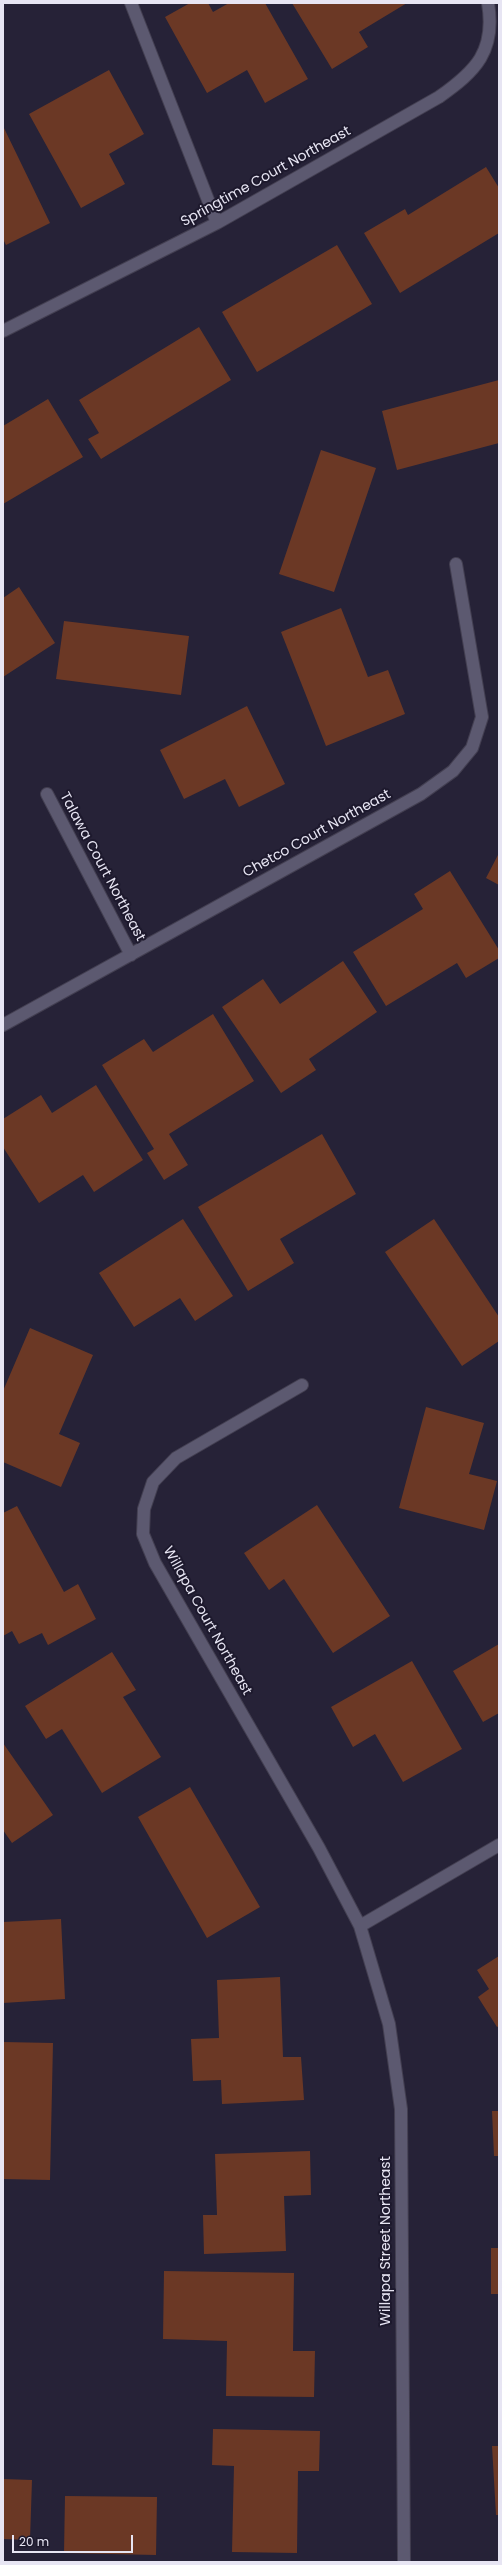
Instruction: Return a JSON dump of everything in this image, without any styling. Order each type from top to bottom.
[{"type":"street","points":[[131,3],[217,223]]},
{"type":"street","name":"Springtime Court Northeast","points":[[3,331],[217,223],[439,97],[467,78],[482,57],[492,24],[488,3]]},
{"type":"street","name":"Chetco Court Northeast","points":[[3,1025],[421,794],[453,771],[472,748],[482,717],[456,564]]},
{"type":"street","name":"Talawa Court Northeast","points":[[47,794],[131,954]]},
{"type":"street","name":"Willapa Court Northeast","points":[[302,1385],[176,1458],[153,1482],[144,1509],[143,1534],[155,1563],[319,1848],[360,1926]]},
{"type":"street","points":[[360,1926],[499,1845]]},
{"type":"street","name":"Willapa Street Northeast","points":[[360,1926],[389,2024],[401,2109],[404,2562]]},
{"type":"building","points":[[190,3],[208,3],[213,12],[229,3],[265,3],[308,79],[265,103],[247,70],[207,93],[165,17]]},
{"type":"building","points":[[292,3],[407,3],[359,32],[368,47],[332,69]]},
{"type":"building","points":[[109,70],[144,134],[109,154],[125,184],[81,208],[29,114]]},
{"type":"building","points":[[3,126],[50,223],[6,245],[3,239]]},
{"type":"building","points":[[486,167],[499,188],[499,233],[400,293],[364,233],[405,209],[408,215]]},
{"type":"building","points":[[337,245],[372,304],[257,372],[222,312]]},
{"type":"building","points":[[199,327],[231,380],[101,459],[88,439],[99,433],[79,400]]},
{"type":"building","points":[[499,380],[499,443],[397,470],[382,411]]},
{"type":"building","points":[[48,399],[83,457],[3,504],[3,426]]},
{"type":"building","points":[[321,450],[376,468],[334,592],[279,574]]},
{"type":"building","points":[[19,587],[55,643],[3,677],[3,598]]},
{"type":"building","points":[[341,608],[368,677],[388,670],[405,714],[326,746],[281,632]]},
{"type":"building","points":[[64,621],[189,636],[181,695],[56,679]]},
{"type":"building","points":[[247,706],[285,784],[239,807],[225,779],[184,799],[160,750]]},
{"type":"building","points":[[499,853],[499,885],[486,878]]},
{"type":"building","points":[[450,871],[499,950],[499,958],[466,978],[457,963],[386,1006],[353,952],[423,909],[414,894]]},
{"type":"building","points":[[343,961],[377,1012],[309,1059],[316,1070],[281,1093],[222,1007],[263,979],[280,1004]]},
{"type":"building","points":[[213,1014],[254,1081],[169,1134],[188,1165],[164,1180],[147,1153],[154,1149],[102,1065],[144,1039],[153,1052]]},
{"type":"building","points":[[96,1085],[143,1160],[94,1192],[83,1175],[39,1203],[3,1147],[3,1119],[41,1095],[52,1113]]},
{"type":"building","points":[[322,1134],[356,1194],[280,1239],[294,1263],[248,1291],[198,1207]]},
{"type":"building","points":[[183,1219],[233,1296],[195,1321],[180,1298],[134,1327],[99,1273]]},
{"type":"building","points":[[434,1219],[499,1317],[499,1341],[462,1366],[385,1252]]},
{"type":"building","points":[[30,1328],[93,1355],[59,1434],[80,1443],[61,1487],[3,1462],[3,1391]]},
{"type":"building","points":[[426,1407],[484,1423],[469,1474],[497,1481],[484,1530],[399,1508]]},
{"type":"building","points":[[317,1505],[390,1616],[333,1653],[284,1579],[269,1590],[244,1553]]},
{"type":"building","points":[[17,1506],[64,1592],[78,1584],[96,1619],[48,1645],[42,1633],[19,1644],[12,1631],[3,1636],[3,1513]]},
{"type":"building","points":[[499,1644],[499,1713],[483,1722],[453,1671]]},
{"type":"building","points":[[112,1652],[136,1690],[123,1697],[161,1757],[102,1793],[62,1729],[46,1739],[25,1706]]},
{"type":"building","points":[[412,1661],[462,1749],[403,1782],[375,1734],[353,1747],[331,1707]]},
{"type":"building","points":[[3,1743],[53,1815],[12,1843],[3,1830]]},
{"type":"building","points":[[190,1787],[260,1907],[207,1938],[138,1817]]},
{"type":"building","points":[[61,1919],[65,1999],[3,2003],[3,1922]]},
{"type":"building","points":[[499,1956],[499,2026],[497,2027],[478,1997],[489,1989],[477,1970]]},
{"type":"building","points":[[280,1977],[283,2057],[301,2057],[304,2100],[222,2104],[221,2080],[193,2081],[191,2039],[219,2038],[217,1980]]},
{"type":"building","points":[[3,2042],[53,2043],[50,2180],[3,2179]]},
{"type":"building","points":[[492,2111],[499,2111],[499,2156],[494,2156]]},
{"type":"building","points":[[310,2151],[311,2195],[284,2196],[286,2251],[204,2254],[203,2215],[217,2215],[215,2154]]},
{"type":"building","points":[[491,2248],[499,2248],[499,2294],[491,2294]]},
{"type":"building","points":[[164,2271],[294,2273],[293,2351],[315,2351],[314,2397],[226,2396],[227,2341],[163,2339]]},
{"type":"building","points":[[213,2429],[320,2431],[319,2471],[298,2471],[297,2553],[232,2552],[234,2466],[212,2465]]},
{"type":"building","points":[[492,2446],[499,2446],[499,2515],[496,2515]]},
{"type":"building","points":[[3,2479],[32,2480],[30,2540],[3,2539]]},
{"type":"building","points":[[65,2496],[157,2497],[156,2555],[64,2553]]}]
